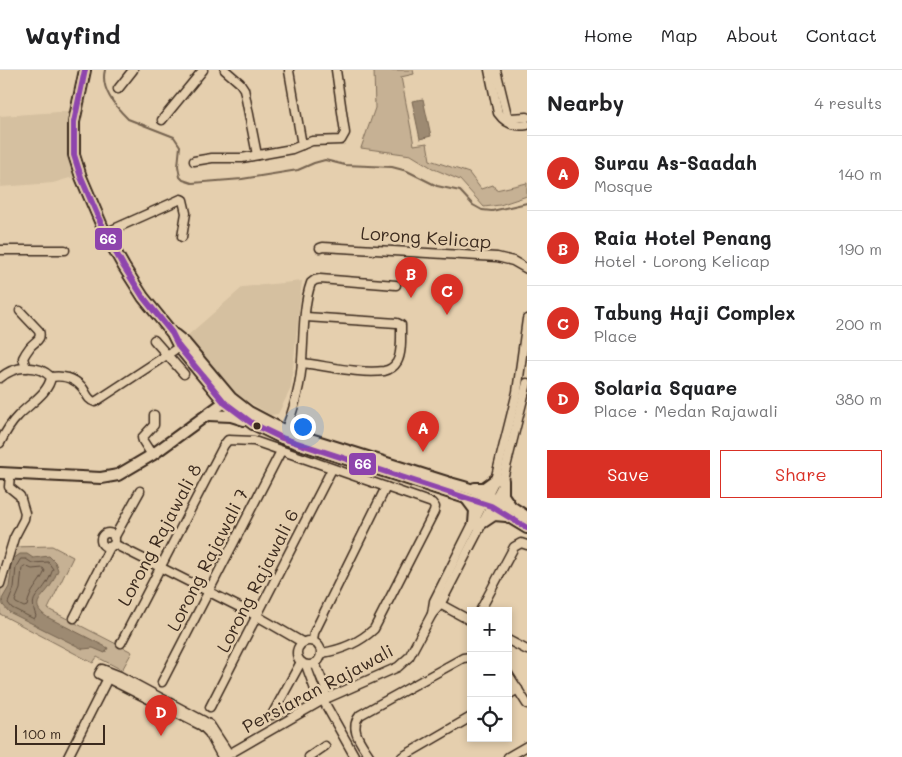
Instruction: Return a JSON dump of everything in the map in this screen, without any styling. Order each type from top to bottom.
[{"type":"main road","points":[[85,70],[75,114],[74,155],[81,177],[105,233],[142,296],[172,333],[179,346],[228,400],[253,424]]},
{"type":"main road","points":[[172,333],[185,342],[228,400],[248,412],[285,430],[466,498],[490,500]]},
{"type":"main road","points":[[5,474],[101,478],[118,475],[152,455],[228,400]]},
{"type":"main road","points":[[208,415],[231,416],[253,424],[285,430],[450,483],[472,488],[484,488],[499,480],[503,495],[511,512]]},
{"type":"main road","points":[[472,488],[511,512],[527,528]]},
{"type":"main road","points":[[466,498],[474,510],[478,524],[494,515],[511,512],[527,516]]},
{"type":"street","points":[[118,89],[133,70]]},
{"type":"street","points":[[162,120],[203,70]]},
{"type":"street","points":[[225,70],[244,89],[257,155]]},
{"type":"street","points":[[194,161],[257,155],[292,149],[312,141],[341,140],[345,133],[336,70]]},
{"type":"street","points":[[488,70],[501,118],[512,125],[527,125]]},
{"type":"street","points":[[496,70],[507,115],[510,118],[527,117]]},
{"type":"street","points":[[288,71],[302,145]]},
{"type":"street","points":[[105,233],[181,199],[186,208],[182,237]]},
{"type":"street","name":"Lorong Kelicap","points":[[320,248],[496,257],[513,261],[527,269]]},
{"type":"street","points":[[0,250],[65,250]]},
{"type":"street","points":[[285,430],[296,393],[302,363],[311,283],[320,279],[396,285]]},
{"type":"street","points":[[20,311],[40,334],[38,341],[27,350],[23,358],[26,368]]},
{"type":"street","points":[[302,363],[358,370],[385,371],[392,368],[400,354],[401,325],[397,323],[306,317]]},
{"type":"street","points":[[499,480],[517,392],[527,319]]},
{"type":"street","points":[[154,340],[184,374]]},
{"type":"street","points":[[0,378],[8,372],[26,368],[44,371],[51,377],[60,376],[71,379],[81,386],[89,400],[95,402],[179,346]]},
{"type":"street","points":[[0,443],[18,416],[44,392],[51,377]]},
{"type":"street","points":[[499,480],[527,383]]},
{"type":"street","points":[[152,455],[142,438],[154,425],[154,415]]},
{"type":"street","name":"Lorong Rajawali 8","points":[[121,643],[226,442],[228,440],[254,441],[281,450]]},
{"type":"street","points":[[281,450],[432,504],[435,507],[374,629],[368,635],[336,651],[322,653]]},
{"type":"street","name":"Lorong Rajawali 7","points":[[162,682],[281,450]]},
{"type":"street","name":"Lorong Rajawali 6","points":[[210,708],[332,469]]},
{"type":"street","points":[[0,584],[14,538],[24,519],[25,513],[20,496],[9,487],[5,474]]},
{"type":"street","name":"Persiaran Rajawali","points":[[225,756],[323,700],[398,667],[409,657],[499,480]]},
{"type":"street","points":[[313,641],[314,633],[386,487]]},
{"type":"street","points":[[74,618],[140,491]]},
{"type":"street","points":[[113,543],[257,616],[302,642],[313,641],[319,646],[322,653],[315,663],[303,663]]},
{"type":"street","points":[[482,607],[514,547],[521,543],[527,545]]},
{"type":"street","points":[[437,603],[467,619]]},
{"type":"street","points":[[302,642],[297,652],[316,695],[323,700],[355,757]]},
{"type":"street","points":[[512,642],[527,650]]},
{"type":"street","points":[[370,757],[355,730],[355,723],[360,715],[467,657]]},
{"type":"street","points":[[272,715],[303,663]]},
{"type":"street","points":[[315,663],[326,690],[323,700]]},
{"type":"street","points":[[101,671],[210,725],[225,756]]},
{"type":"street","points":[[68,757],[110,675]]},
{"type":"street","points":[[512,680],[527,704]]},
{"type":"street","points":[[512,693],[518,689]]},
{"type":"street","points":[[402,757],[467,719]]},
{"type":"street","points":[[311,756],[325,746]]},
{"type":"street","points":[[508,757],[527,746]]},
{"type":"shaded area","points":[[374,70],[413,70],[414,74],[401,77],[414,145],[427,143],[430,160],[469,173],[481,189],[493,185],[496,190],[527,183],[527,196],[500,205],[484,207],[460,180],[434,169],[411,155],[361,148],[375,108]]},
{"type":"shaded area","points":[[73,111],[70,152],[73,177],[53,183],[0,187],[0,116]]},
{"type":"shaded area","points":[[302,281],[291,388],[278,414],[271,415],[228,390],[186,337],[243,287]]},
{"type":"shaded area","points":[[52,546],[73,557],[48,609],[132,652],[122,670],[97,657],[93,663],[0,614],[0,591],[12,547]]},
{"type":"water","points":[[423,99],[431,136],[420,139],[412,101]]},
{"type":"water","points":[[20,554],[27,554],[33,558],[49,556],[55,562],[58,570],[50,586],[38,602],[42,613],[108,648],[105,653],[93,648],[83,649],[9,612],[3,605],[2,599],[9,587],[10,567],[13,559]]},
{"type":"waterway","points":[[105,70],[105,84],[110,97],[128,119],[174,137],[180,146],[178,166],[180,177],[192,183],[242,179],[298,170],[325,160],[345,165],[392,167],[407,171],[437,186],[460,191],[473,205],[482,210],[492,211],[527,203]]},
{"type":"transit line","name":"66","points":[[85,70],[74,122],[74,155],[81,177],[105,233],[143,297],[172,333],[179,347],[225,403],[253,424],[282,438],[491,506],[527,528]]},
{"type":"place","name":"Raia Hotel Penang","points":[[411,298]]},
{"type":"place","name":"Tabung Haji Complex","points":[[447,315]]},
{"type":"place","name":"Surau As-Saadah","points":[[423,452]]},
{"type":"place","name":"Solaria Square","points":[[161,736]]}]
